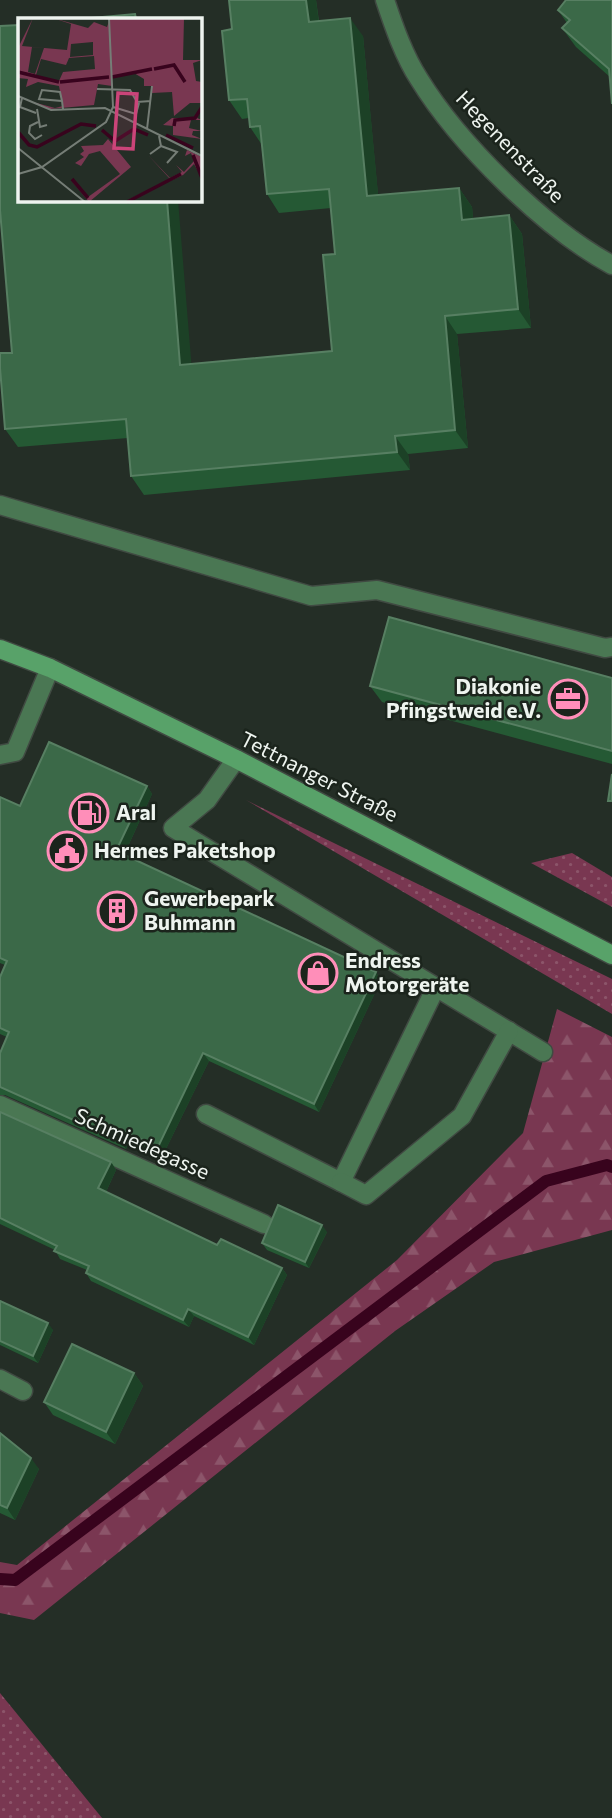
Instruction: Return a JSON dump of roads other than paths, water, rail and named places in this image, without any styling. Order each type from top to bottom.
[{"type":"main road","name":"Tettnanger Straße","points":[[0,649],[50,668],[236,759],[612,955]]},
{"type":"street","name":"Hegenenstraße","points":[[385,0],[412,67],[450,124],[528,203],[592,254],[612,265]]},
{"type":"street","points":[[0,505],[311,596],[377,590],[605,648],[612,647]]},
{"type":"street","points":[[0,755],[15,752],[50,668]]},
{"type":"street","points":[[236,759],[207,800],[173,828],[543,1052]]},
{"type":"street","points":[[341,1182],[436,987]]},
{"type":"street","points":[[206,1114],[366,1195],[462,1116],[509,1031]]},
{"type":"street","name":"Schmiedegasse","points":[[0,1105],[264,1224]]},
{"type":"street","points":[[0,1379],[23,1391]]},
{"type":"waterway","points":[[0,1579],[15,1580],[546,1181],[607,1165],[612,1167]]},
{"type":"place","name":"Diakonie Pfingstweid e.V.","points":[[568,699]]},
{"type":"place","name":"Aral","points":[[89,813]]},
{"type":"place","name":"Hermes Paketshop","points":[[67,851]]},
{"type":"place","name":"Gewerbepark Buhmann","points":[[117,911]]},
{"type":"place","name":"Endress Motorgeräte","points":[[318,973]]}]
